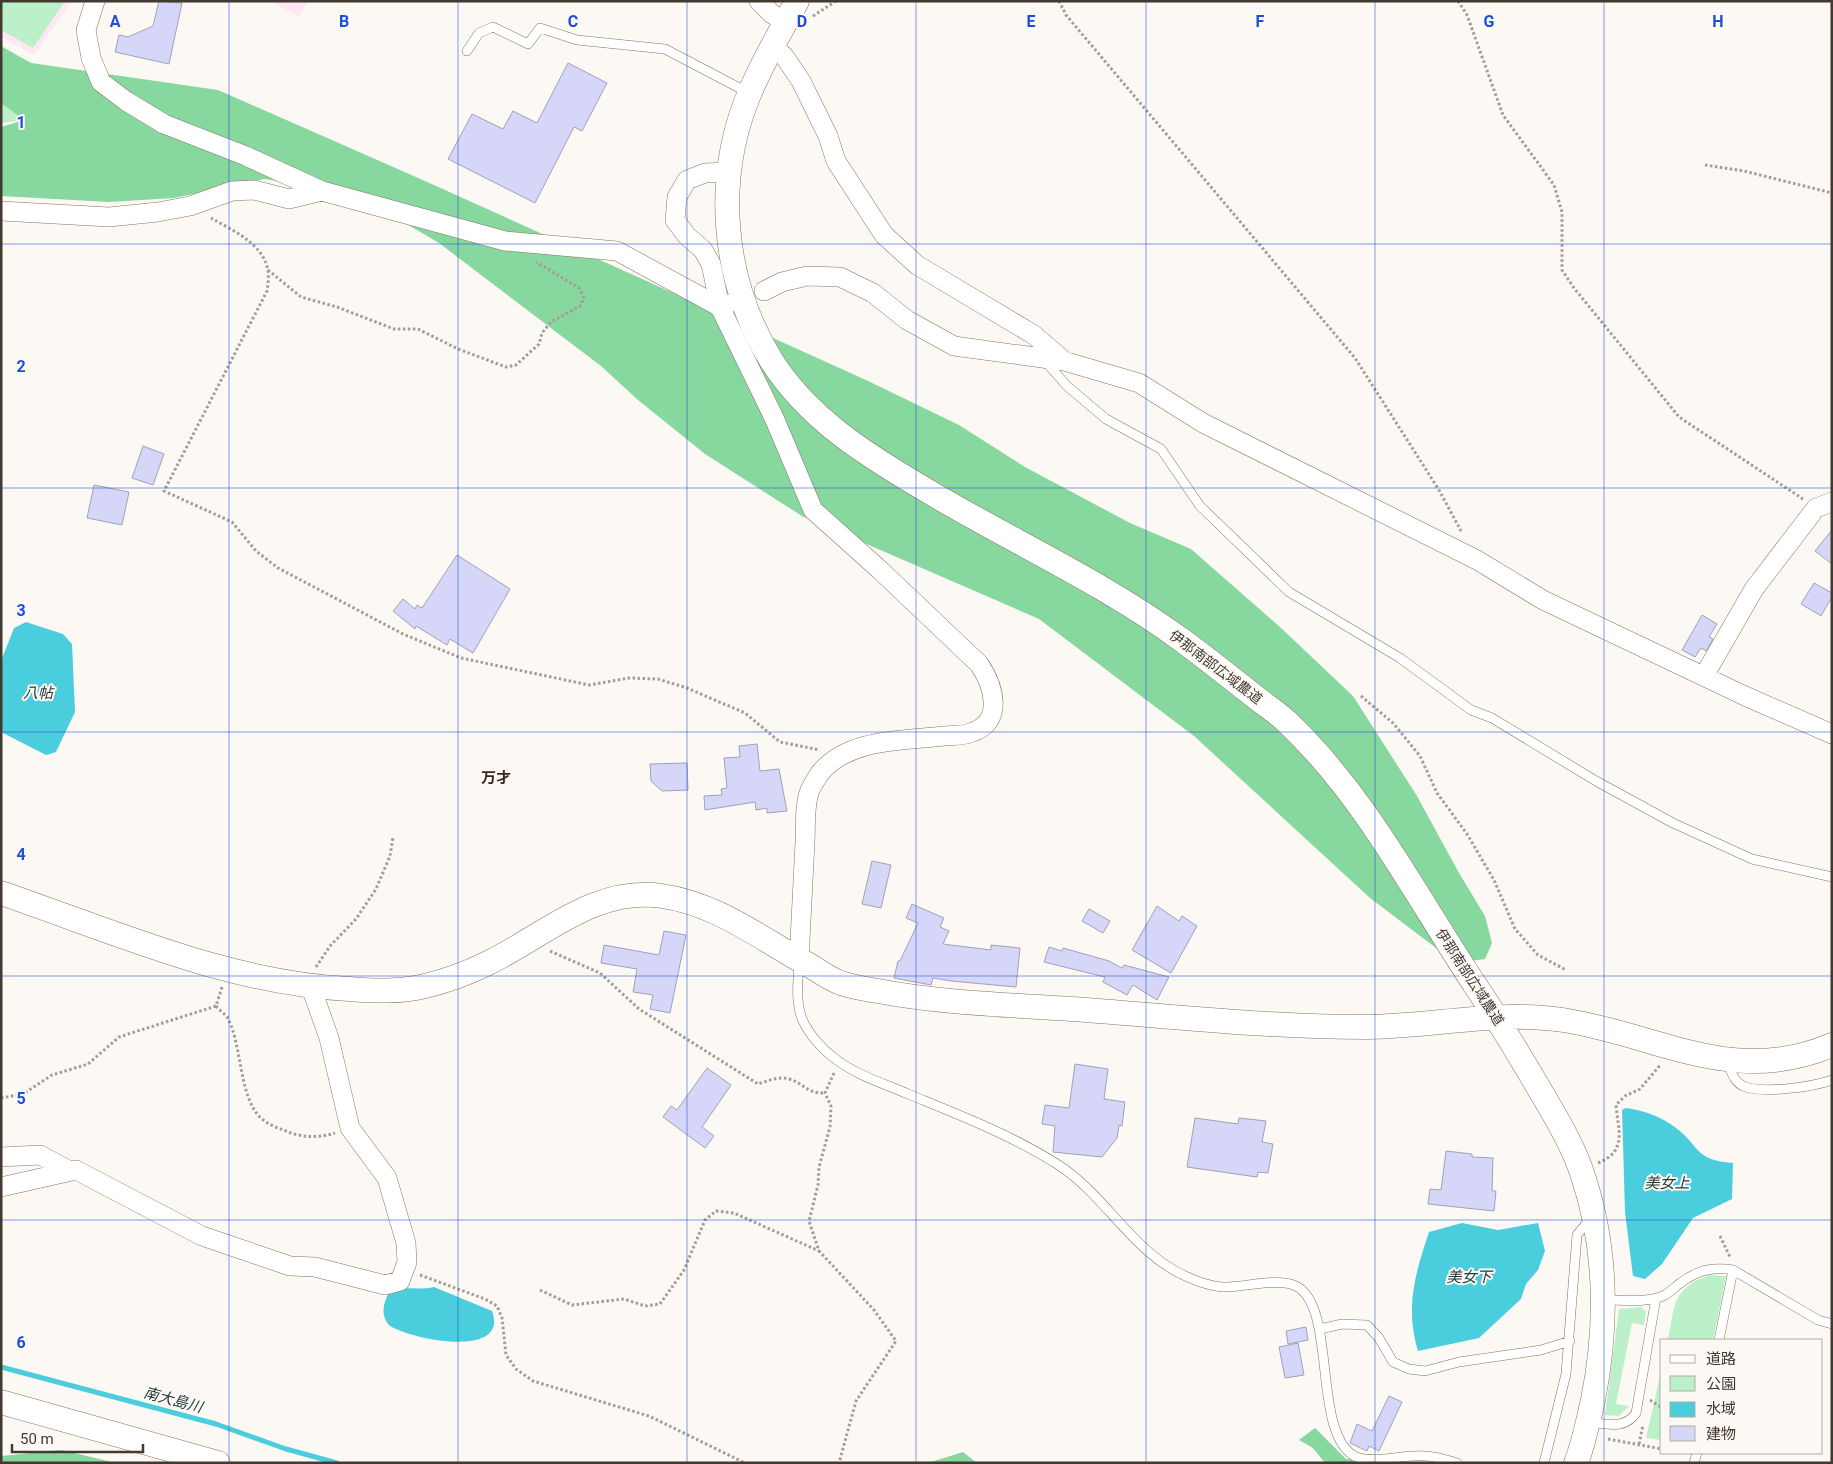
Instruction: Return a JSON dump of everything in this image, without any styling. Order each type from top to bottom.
[{"type":"street","points":[[95,1],[86,30],[91,58],[101,82],[126,101],[164,124],[246,156],[322,191],[505,240],[618,252],[724,305]]},
{"type":"street","points":[[760,1],[772,14],[786,22]]},
{"type":"street","name":"伊那南部広域農道","points":[[797,1],[749,93],[727,172],[729,241],[738,285],[760,341],[793,389],[825,422],[867,455],[960,510],[1091,582],[1180,639],[1286,721],[1339,780],[1384,841],[1497,1018],[1554,1113],[1580,1168],[1594,1214],[1604,1300],[1595,1430],[1578,1458]]},
{"type":"street","points":[[774,47],[784,56],[801,82],[828,136],[836,161],[884,235],[917,265],[1034,335],[1064,361]]},
{"type":"street","points":[[727,172],[705,173],[687,180],[677,197],[675,220],[703,250],[710,264],[724,305],[813,510],[880,570],[979,664],[989,678],[994,693],[993,712],[987,723],[971,733],[876,744],[843,754],[820,773],[810,791],[806,815],[799,960]]},
{"type":"street","points":[[1,211],[108,217],[158,212],[190,206],[232,191],[254,190],[289,199],[322,191]]},
{"type":"street","points":[[764,291],[782,282],[807,276],[840,277],[873,293],[907,320],[954,346],[1064,361],[1139,383],[1203,423],[1477,560],[1543,600],[1745,696],[1832,734]]},
{"type":"street","points":[[1704,676],[1754,589],[1824,505]]},
{"type":"street","points":[[1,893],[183,958],[311,987],[393,992],[423,987],[458,976],[488,963],[595,903],[630,894],[659,895],[688,901],[721,913],[840,983],[880,992],[936,1000],[1221,1020],[1365,1027],[1497,1018],[1550,1018],[1586,1024],[1665,1046],[1726,1060],[1749,1063],[1786,1061],[1832,1045]]},
{"type":"street","points":[[1,1187],[76,1170],[202,1236],[290,1266],[315,1267],[386,1285],[400,1281],[407,1262],[406,1243],[387,1178],[350,1128],[330,1038],[311,987]]},
{"type":"street","points":[[1,1157],[40,1155],[70,1171]]},
{"type":"street","points":[[1,1402],[218,1463]]},
{"type":"lane","points":[[467,51],[479,33],[493,27],[528,44],[540,28],[577,40],[664,49],[749,93]]},
{"type":"lane","points":[[1042,358],[1067,386],[1106,419],[1161,449],[1200,506],[1289,592],[1400,658],[1470,710],[1492,718],[1596,781],[1673,823],[1752,859],[1832,877]]},
{"type":"lane","points":[[799,960],[797,993],[803,1021],[818,1043],[840,1062],[864,1076],[986,1128],[1045,1157],[1073,1175],[1146,1249],[1189,1278],[1220,1287],[1281,1284],[1296,1286],[1304,1293],[1312,1307],[1320,1329],[1330,1410],[1337,1435],[1344,1447],[1356,1457],[1370,1461],[1426,1456],[1457,1463]]},
{"type":"lane","points":[[1726,1060],[1734,1079],[1744,1086],[1759,1089],[1794,1087],[1832,1080]]},
{"type":"lane","points":[[1544,1463],[1566,1374],[1577,1235],[1594,1214]]},
{"type":"lane","points":[[1604,1300],[1656,1298],[1665,1295],[1691,1274],[1720,1268],[1733,1270],[1818,1320],[1832,1324]]},
{"type":"lane","points":[[1719,1339],[1733,1270]]},
{"type":"lane","points":[[1595,1430],[1623,1425],[1631,1420],[1636,1413],[1656,1298]]},
{"type":"lane","points":[[1320,1329],[1342,1324],[1367,1325],[1378,1338],[1393,1362],[1409,1369],[1425,1371],[1459,1362],[1541,1350],[1570,1341]]},
{"type":"path","points":[[1060,1],[1066,15],[1355,358],[1439,490],[1477,560]]},
{"type":"path","points":[[1458,1],[1467,14],[1503,115],[1554,186],[1562,212],[1562,270],[1574,288],[1679,417],[1824,505]]},
{"type":"path","points":[[1705,165],[1744,171],[1832,193]]},
{"type":"path","points":[[190,206],[238,233],[260,251],[268,270],[267,291],[164,491],[232,522],[256,551],[286,572],[404,634],[461,658],[589,685],[629,678],[658,679],[687,688],[745,713],[780,742],[843,754]]},
{"type":"path","points":[[268,270],[301,297],[337,306],[394,328],[418,329],[458,349],[506,367],[516,365],[539,344],[542,332],[551,322],[580,306],[584,298],[579,288],[533,260]]},
{"type":"path","points":[[1361,696],[1393,723],[1420,756],[1437,793],[1467,834],[1494,880],[1515,929],[1538,955],[1566,970]]},
{"type":"path","points":[[311,987],[315,968],[330,946],[356,919],[376,889],[390,856],[393,838]]},
{"type":"path","points":[[526,941],[600,973],[639,1009],[758,1084],[773,1079],[789,1078],[817,1094],[825,1093]]},
{"type":"path","points":[[216,1006],[227,969]]},
{"type":"path","points":[[1,1098],[23,1094],[52,1075],[88,1064],[119,1037],[216,1006]]},
{"type":"path","points":[[216,1006],[226,1017],[250,1100],[261,1118],[297,1136],[326,1136],[350,1128]]},
{"type":"path","points":[[825,1093],[840,1062]]},
{"type":"path","points":[[1593,1165],[1610,1158],[1617,1150],[1620,1138],[1616,1105],[1625,1096],[1640,1089],[1662,1063]]},
{"type":"path","points":[[825,1093],[831,1106],[830,1127],[819,1167],[818,1185],[809,1221],[820,1251],[874,1310],[896,1341],[856,1401],[839,1463]]},
{"type":"path","points":[[540,1290],[572,1305],[624,1299],[645,1306],[660,1304],[684,1270],[704,1220],[716,1210],[734,1213],[820,1251]]},
{"type":"path","points":[[1720,1236],[1729,1250],[1733,1270]]},
{"type":"path","points":[[407,1262],[415,1273],[430,1281],[485,1299],[497,1306],[502,1318],[506,1355],[516,1369],[533,1381],[649,1416],[745,1463]]},
{"type":"path","points":[[1649,1399],[1660,1407]]},
{"type":"path","points":[[1595,1430],[1660,1447]]},
{"type":"shaded area","points":[[1,1],[72,1],[34,55],[1,37]]},
{"type":"shaded area","points":[[272,1],[308,1],[299,17]]},
{"type":"green space","points":[[1,1],[65,1],[33,48],[1,30]]},
{"type":"green space","points":[[1,46],[31,63],[218,90],[866,380],[959,425],[1025,467],[1130,523],[1191,549],[1280,627],[1353,696],[1417,796],[1485,916],[1492,943],[1485,959],[1470,961],[1436,948],[1370,898],[1194,736],[1039,619],[802,516],[705,454],[638,400],[601,366],[439,243],[354,193],[265,179],[174,198],[109,202],[1,196],[1,127],[24,120],[1,103]]},
{"type":"green space","points":[[1,103],[25,120],[1,123]]},
{"type":"green space","points":[[1710,1275],[1726,1276],[1713,1339],[1668,1339],[1677,1299],[1688,1286]]},
{"type":"green space","points":[[1641,1307],[1646,1312],[1644,1325],[1632,1323],[1616,1404],[1629,1406],[1619,1416],[1605,1415],[1619,1309]]},
{"type":"green space","points":[[1660,1376],[1660,1440],[1646,1438]]},
{"type":"green space","points":[[1315,1428],[1346,1459],[1394,1463],[1325,1463],[1313,1448],[1299,1440]]},
{"type":"green space","points":[[62,1450],[116,1463],[1,1463],[1,1456]]},
{"type":"green space","points":[[963,1452],[977,1463],[928,1463]]},
{"type":"water","name":"八帖","points":[[26,622],[63,634],[72,644],[75,712],[56,752],[46,755],[1,732],[1,661],[14,628]]},
{"type":"water","name":"美女上","points":[[1626,1108],[1646,1112],[1670,1124],[1684,1135],[1704,1156],[1733,1163],[1732,1199],[1693,1218],[1662,1264],[1645,1279],[1633,1276],[1625,1212],[1622,1110]]},
{"type":"water","name":"美女下","points":[[1462,1223],[1498,1230],[1538,1223],[1545,1251],[1538,1270],[1526,1284],[1521,1299],[1479,1338],[1418,1351],[1412,1320],[1413,1291],[1429,1232]]},
{"type":"water","points":[[434,1287],[492,1311],[493,1327],[485,1337],[470,1341],[451,1342],[411,1334],[388,1324],[383,1312],[389,1292],[400,1289]]},
{"type":"building","points":[[159,1],[182,3],[169,64],[115,52],[119,35],[128,37],[153,26]]},
{"type":"building","points":[[568,63],[607,83],[582,131],[574,127],[535,203],[448,159],[472,114],[503,129],[513,111],[537,123]]},
{"type":"building","points":[[143,446],[164,454],[153,485],[132,478]]},
{"type":"building","points":[[94,485],[129,492],[122,525],[87,518]]},
{"type":"building","points":[[1832,530],[1832,564],[1815,551]]},
{"type":"building","points":[[457,555],[510,589],[473,653],[450,639],[447,645],[416,626],[415,629],[393,611],[403,599],[415,609],[417,605],[422,608]]},
{"type":"building","points":[[1814,583],[1832,593],[1832,597],[1821,616],[1801,604]]},
{"type":"building","points":[[1702,615],[1717,624],[1709,637],[1713,639],[1706,651],[1701,648],[1695,657],[1682,650]]},
{"type":"building","points":[[757,744],[760,771],[779,769],[787,811],[767,813],[767,808],[756,810],[755,802],[705,810],[704,796],[722,795],[721,789],[727,788],[724,758],[740,757],[739,746]]},
{"type":"building","points":[[687,763],[688,790],[662,791],[651,781],[650,764]]},
{"type":"building","points":[[872,861],[891,865],[881,908],[862,904]]},
{"type":"building","points":[[912,904],[944,918],[940,927],[949,931],[943,944],[991,950],[991,945],[1020,948],[1016,987],[933,978],[931,985],[894,978],[898,961],[900,961],[918,923],[906,918]]},
{"type":"building","points":[[1157,906],[1179,921],[1182,916],[1197,926],[1171,973],[1132,950]]},
{"type":"building","points":[[1089,909],[1110,921],[1103,933],[1082,921]]},
{"type":"building","points":[[664,931],[686,935],[670,1013],[650,1009],[653,995],[633,992],[637,969],[601,963],[604,945],[659,955]]},
{"type":"building","points":[[1049,947],[1062,951],[1063,948],[1109,961],[1122,968],[1124,965],[1169,977],[1157,1000],[1133,985],[1127,995],[1103,982],[1105,977],[1044,962]]},
{"type":"building","points":[[1075,1064],[1108,1069],[1104,1099],[1125,1102],[1122,1126],[1119,1125],[1117,1138],[1102,1157],[1053,1152],[1055,1126],[1042,1124],[1045,1105],[1069,1108]]},
{"type":"building","points":[[707,1068],[731,1085],[702,1127],[714,1136],[705,1148],[663,1117],[671,1106],[677,1110]]},
{"type":"building","points":[[1195,1118],[1238,1124],[1239,1118],[1266,1121],[1262,1142],[1273,1144],[1268,1173],[1258,1172],[1257,1177],[1187,1167]]},
{"type":"building","points":[[1446,1151],[1472,1154],[1472,1157],[1493,1158],[1492,1191],[1496,1191],[1494,1211],[1428,1204],[1430,1189],[1441,1190]]},
{"type":"building","points":[[1306,1327],[1308,1340],[1288,1344],[1286,1331]]},
{"type":"building","points":[[1298,1343],[1304,1375],[1285,1378],[1279,1347]]},
{"type":"building","points":[[1389,1396],[1402,1402],[1379,1451],[1369,1446],[1367,1451],[1350,1443],[1357,1424],[1372,1431]]},
{"type":"waterway","name":"南大島川","points":[[1,1367],[216,1424],[286,1449],[337,1463]]},
{"type":"district","name":"万才","points":[[496,778]]}]
